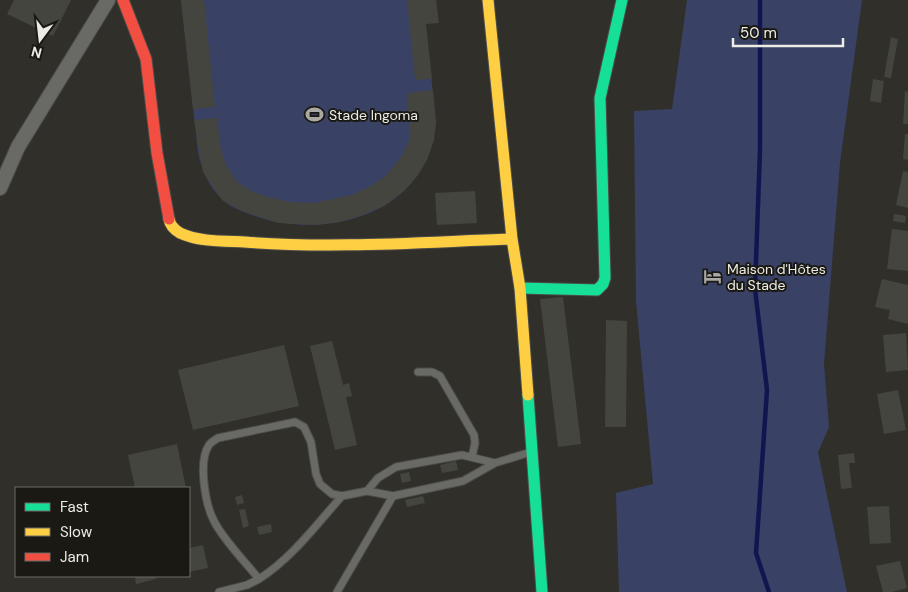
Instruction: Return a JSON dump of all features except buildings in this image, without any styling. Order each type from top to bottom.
[{"type":"street","points":[[0,188],[18,147],[108,0]]},
{"type":"street","points":[[123,0],[146,59],[159,162],[170,224],[178,232],[223,240],[288,244],[369,244],[512,239]]},
{"type":"street","points":[[488,0],[512,239],[520,288],[542,592]]},
{"type":"street","points":[[520,288],[597,290],[603,284],[605,278],[600,98],[622,0]]},
{"type":"lane","points":[[418,372],[432,372],[440,376],[474,435],[475,443],[472,457]]},
{"type":"lane","points":[[259,579],[220,530],[212,516],[206,496],[203,464],[210,444],[218,438],[295,422],[304,428],[311,442],[316,474],[320,484],[332,494],[342,496],[367,491],[393,496],[463,481],[495,463],[532,452]]},
{"type":"lane","points":[[367,491],[378,478],[396,467],[462,455],[495,463]]},
{"type":"lane","points":[[219,592],[247,585],[272,570],[285,559],[342,496]]},
{"type":"lane","points":[[337,592],[393,496]]},
{"type":"shaded area","name":"Stade Ingoma","points":[[181,0],[423,0],[436,122],[430,150],[412,183],[389,202],[372,212],[353,219],[332,223],[311,225],[271,221],[232,207],[225,202],[209,183],[198,152]]},
{"type":"shaded area","points":[[687,0],[862,0],[840,163],[824,364],[829,427],[818,452],[847,592],[619,592],[616,493],[653,484],[636,301],[634,111],[672,109]]},
{"type":"waterway","points":[[760,0],[760,150],[755,289],[767,390],[756,553],[769,592]]},
{"type":"traffic: fast","points":[[520,288],[597,290],[603,284],[605,278],[600,98],[622,0]]},
{"type":"traffic: fast","points":[[528,395],[542,592]]},
{"type":"traffic: slow","points":[[488,0],[512,239],[520,288],[528,395]]},
{"type":"traffic: slow","points":[[169,219],[173,227],[180,233],[203,240],[220,241],[345,245],[512,239]]},
{"type":"traffic: jam","points":[[123,0],[146,59],[157,153],[169,219]]},
{"type":"place","name":"Stade Ingoma","points":[[315,115]]},
{"type":"place","name":"Maison d'Hôtes du Stade","points":[[713,277]]}]
